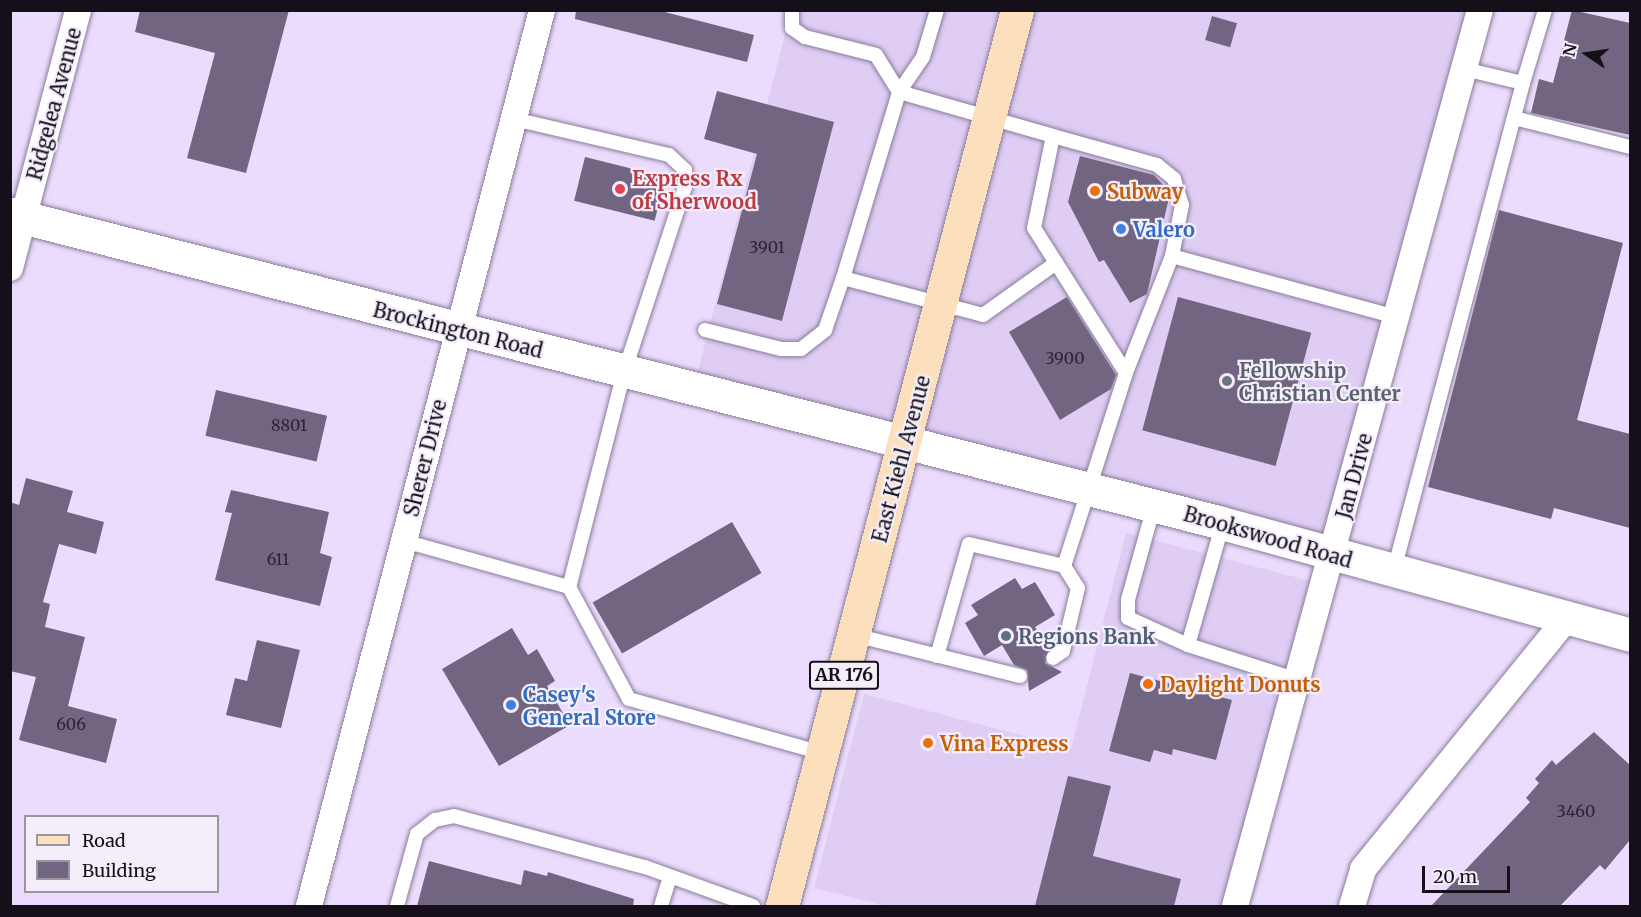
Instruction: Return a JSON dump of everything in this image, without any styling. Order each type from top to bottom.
[{"type":"main road","name":"East Kiehl Avenue","points":[[782,906],[1017,10]]},
{"type":"main road","name":"Brockington Road","points":[[17,216],[905,444]]},
{"type":"main road","name":"Brookswood Road","points":[[905,444],[1223,523],[1393,573],[1630,634]]},
{"type":"street","name":"Ridgelea Avenue","points":[[10,268],[17,216],[78,10]]},
{"type":"street","name":"Sherer Drive","points":[[309,906],[542,10]]},
{"type":"street","name":"Jan Drive","points":[[1235,906],[1480,10]]},
{"type":"street","points":[[1352,906],[1363,869],[1567,618]]},
{"type":"lane","points":[[705,330],[781,349],[801,349],[825,330],[899,92],[923,57],[937,10]]},
{"type":"lane","points":[[1393,573],[1523,83],[1545,10]]},
{"type":"lane","points":[[791,12],[792,28],[805,37],[876,55],[899,92],[1157,165],[1174,179],[1182,205],[1172,256],[1126,373],[1064,566]]},
{"type":"lane","points":[[1464,69],[1523,83]]},
{"type":"lane","points":[[1514,118],[1630,147]]},
{"type":"lane","points":[[514,119],[669,155],[685,170],[685,187],[624,372],[569,586],[629,699],[823,753]]},
{"type":"lane","points":[[1053,136],[1034,228],[1126,373]]},
{"type":"lane","points":[[1172,256],[1397,317]]},
{"type":"lane","points":[[843,278],[983,315],[1056,263]]},
{"type":"lane","points":[[1154,506],[1128,600],[1128,618],[1188,645],[1298,680]]},
{"type":"lane","points":[[1188,645],[1223,523]]},
{"type":"lane","points":[[404,541],[569,586]]},
{"type":"lane","points":[[937,656],[969,544],[1064,566],[1078,588],[1063,651],[1053,658]]},
{"type":"lane","points":[[854,635],[1020,676]]},
{"type":"lane","points":[[397,906],[417,834],[435,820],[454,816],[670,876],[753,906]]},
{"type":"lane","points":[[661,906],[670,876]]},
{"type":"shaded area","points":[[791,11],[1486,11],[1345,559],[693,390]]},
{"type":"shaded area","points":[[1126,533],[1330,586],[1247,906],[886,906],[814,888],[864,694],[1071,748]]},
{"type":"building","points":[[140,10],[289,10],[246,173],[187,158],[215,53],[135,32]]},
{"type":"building","points":[[576,10],[657,10],[754,35],[747,62],[575,19]]},
{"type":"building","points":[[1572,10],[1630,23],[1630,135],[1531,113],[1539,79],[1553,83]]},
{"type":"building","points":[[1212,16],[1237,23],[1230,47],[1205,40]]},
{"type":"building","points":[[717,91],[834,122],[782,321],[717,304],[757,154],[704,139]]},
{"type":"building","name":"Valero","points":[[1080,156],[1154,175],[1166,188],[1168,202],[1147,294],[1130,303],[1104,260],[1099,262],[1068,202]]},
{"type":"building","name":"Express Rx of Sherwood","points":[[585,157],[666,177],[655,221],[574,201]]},
{"type":"building","points":[[1499,210],[1623,243],[1577,420],[1630,434],[1630,528],[1554,508],[1551,519],[1428,487]]},
{"type":"building","points":[[1067,297],[1116,375],[1111,389],[1060,420],[1009,332]]},
{"type":"building","name":"Fellowship Christian Center","points":[[1178,297],[1311,333],[1276,466],[1142,430]]},
{"type":"building","points":[[216,390],[327,416],[317,461],[205,436]]},
{"type":"building","points":[[26,478],[73,491],[67,512],[104,522],[96,554],[59,544],[43,602],[50,604],[45,627],[85,637],[68,706],[117,719],[106,763],[19,740],[36,677],[10,671],[10,502],[19,505]]},
{"type":"building","points":[[231,490],[329,512],[320,553],[332,557],[320,606],[215,580],[232,513],[225,512]]},
{"type":"building","points":[[732,522],[762,573],[622,654],[593,602]]},
{"type":"building","name":"Regions Bank","points":[[1015,578],[1022,589],[1035,582],[1055,615],[1035,627],[1049,650],[1045,663],[1062,672],[1029,691],[1027,670],[1014,665],[1002,645],[984,656],[965,623],[978,615],[971,605]]},
{"type":"building","name":"Casey's General Store","points":[[512,628],[528,655],[537,649],[555,681],[547,686],[570,725],[499,766],[442,669]]},
{"type":"building","points":[[257,640],[300,650],[281,728],[226,715],[235,678],[247,681]]},
{"type":"building","points":[[1130,673],[1232,700],[1216,760],[1173,749],[1172,755],[1154,750],[1150,762],[1109,751]]},
{"type":"building","points":[[1594,732],[1630,765],[1630,840],[1605,870],[1600,865],[1560,906],[1431,906],[1530,802],[1526,798],[1539,783],[1535,779],[1552,760],[1556,765]]},
{"type":"building","points":[[1068,776],[1111,786],[1093,856],[1181,879],[1174,906],[1035,906]]},
{"type":"building","points":[[429,861],[521,885],[524,870],[547,876],[548,872],[634,899],[633,906],[417,906]]},
{"type":"place","name":"Express Rx of Sherwood","points":[[620,189]]},
{"type":"place","name":"Subway","points":[[1095,191]]},
{"type":"place","name":"Valero","points":[[1121,229]]},
{"type":"place","name":"Fellowship Christian Center","points":[[1227,381]]},
{"type":"place","name":"Regions Bank","points":[[1006,636]]},
{"type":"place","name":"Daylight Donuts","points":[[1148,684]]},
{"type":"place","name":"Casey's General Store","points":[[511,705]]},
{"type":"place","name":"Vina Express","points":[[928,743]]}]
